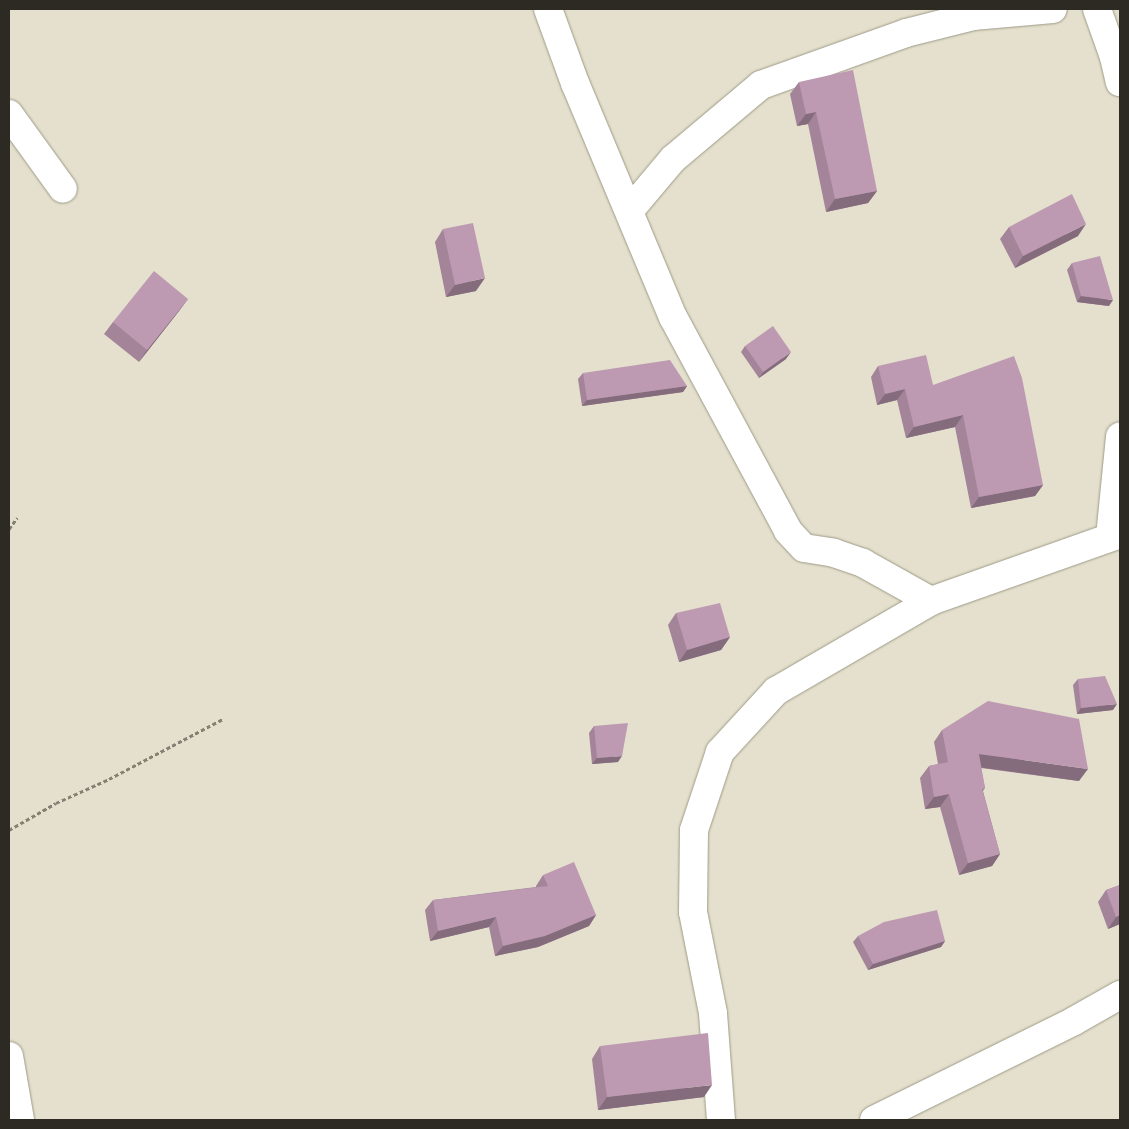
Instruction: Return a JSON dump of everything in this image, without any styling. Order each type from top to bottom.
[{"type":"street","points":[[548,9],[576,83],[673,317],[788,531],[804,548],[834,553],[863,563],[930,601]]},
{"type":"street","points":[[630,210],[673,160],[762,85],[916,30],[974,16],[1054,9]]},
{"type":"street","points":[[1097,9],[1114,57],[1120,82]]},
{"type":"street","points":[[9,114],[63,189]]},
{"type":"street","points":[[721,1120],[713,1013],[694,912],[694,830],[720,752],[776,691],[930,601],[1115,535],[1120,436]]},
{"type":"street","points":[[874,1120],[1057,1030],[1120,995]]},
{"type":"street","points":[[9,1056],[20,1120]]},
{"type":"path","points":[[9,529],[17,518]]},
{"type":"path","points":[[9,830],[56,803],[109,779],[223,719]]},
{"type":"building","points":[[853,70],[877,191],[835,199],[816,112],[806,114],[799,82]]},
{"type":"building","points":[[1072,194],[1086,224],[1023,256],[1009,227]]},
{"type":"building","points":[[473,223],[485,278],[455,285],[443,229]]},
{"type":"building","points":[[1100,256],[1113,300],[1081,296],[1072,263]]},
{"type":"building","points":[[154,271],[188,299],[147,350],[113,322]]},
{"type":"building","points":[[773,326],[791,352],[763,372],[745,346]]},
{"type":"building","points":[[926,355],[933,385],[1014,356],[1022,378],[1043,485],[979,497],[963,415],[914,427],[905,389],[885,394],[878,366]]},
{"type":"building","points":[[670,360],[687,386],[587,400],[583,373]]},
{"type":"building","points":[[720,603],[730,637],[687,650],[676,613]]},
{"type":"building","points":[[1105,676],[1117,704],[1081,708],[1078,679]]},
{"type":"building","points":[[988,701],[1079,719],[1088,769],[979,754],[985,788],[982,789],[1000,854],[968,863],[949,794],[934,797],[929,766],[948,762],[942,730]]},
{"type":"building","points":[[628,723],[622,756],[597,758],[594,726]]},
{"type":"building","points":[[574,862],[596,915],[545,936],[503,946],[496,917],[438,931],[433,900],[548,886],[543,875]]},
{"type":"building","points":[[1120,885],[1120,915],[1116,917],[1106,890]]},
{"type":"building","points":[[937,910],[945,941],[873,964],[858,936],[884,922]]},
{"type":"building","points":[[708,1033],[712,1085],[607,1097],[600,1046]]}]
